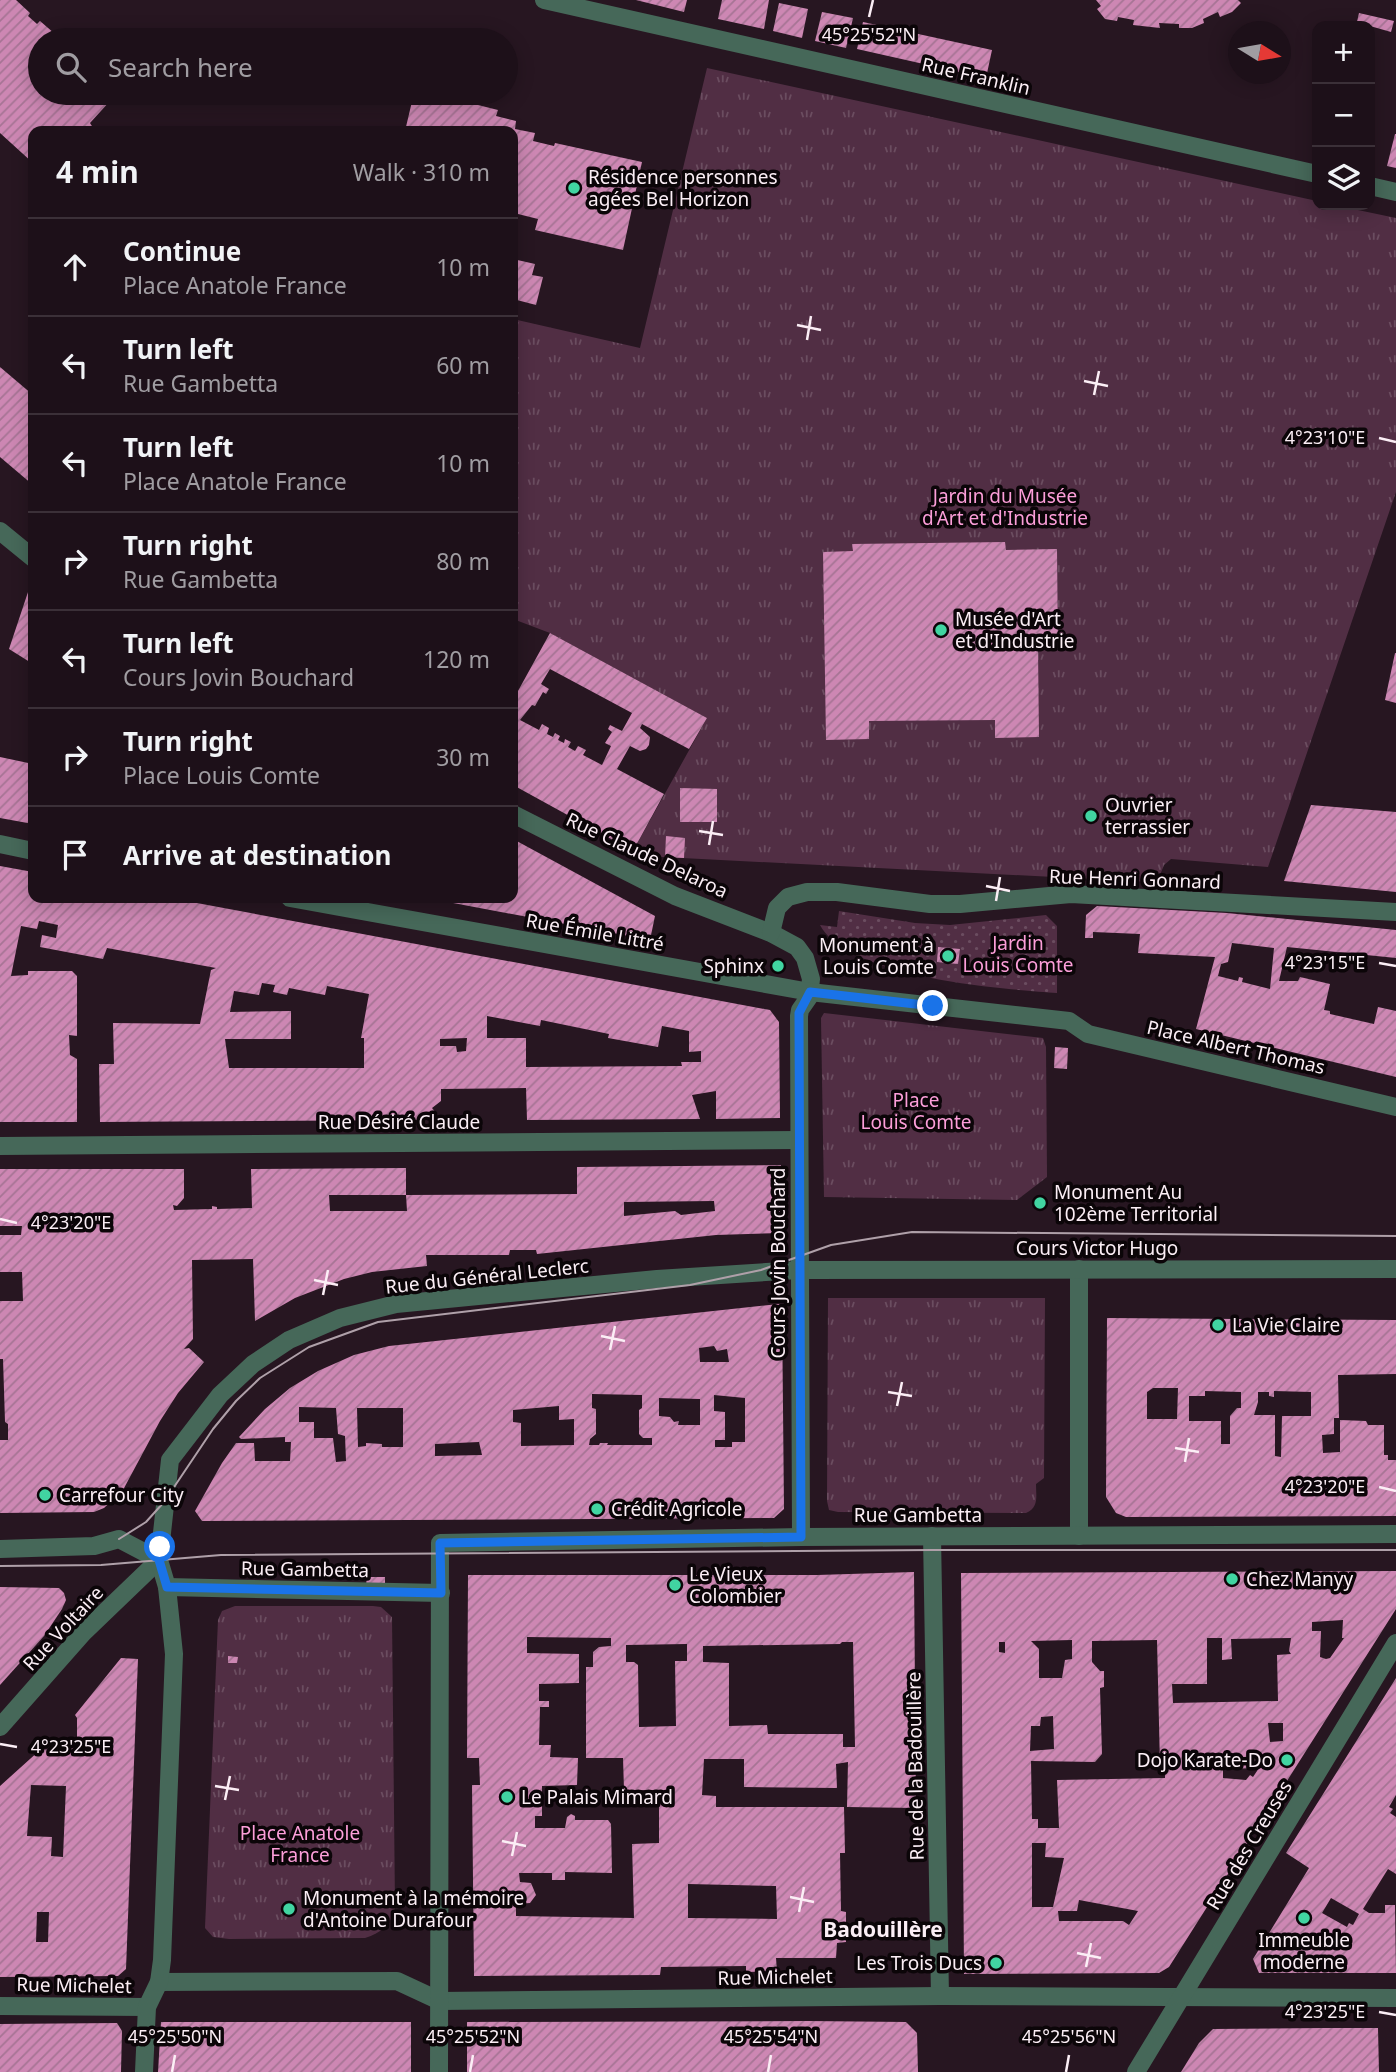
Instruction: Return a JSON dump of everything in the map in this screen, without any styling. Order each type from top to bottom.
[{"type":"street","name":"Rue Franklin","points":[[544,0],[1312,173]]},
{"type":"street","points":[[1375,187],[1396,192]]},
{"type":"street","points":[[0,531],[28,554]]},
{"type":"street","name":"Rue Claude Delaroa","points":[[518,817],[676,896],[771,933],[797,947],[805,958],[811,979],[810,992]]},
{"type":"street","points":[[0,844],[28,849]]},
{"type":"street","name":"Rue Henri Gonnard","points":[[771,933],[777,908],[788,897],[807,892],[836,892],[930,904],[960,904],[1071,894],[1396,912]]},
{"type":"street","name":"Rue Émile Littré","points":[[318,903],[810,992]]},
{"type":"street","name":"Place Albert Thomas","points":[[810,992],[1069,1021],[1088,1034],[1396,1107]]},
{"type":"street","name":"Cours Jovin Bouchard","points":[[801,1537],[799,1013],[810,992]]},
{"type":"street","name":"Rue Désiré Claude","points":[[0,1146],[798,1140]]},
{"type":"street","points":[[1079,1269],[1079,1536]]},
{"type":"street","name":"Cours Victor Hugo","points":[[798,1270],[1396,1269]]},
{"type":"street","name":"Rue du Général Leclerc","points":[[159,1560],[170,1460],[220,1395],[253,1364],[289,1340],[340,1318],[396,1304],[657,1279],[798,1270]]},
{"type":"street","name":"Rue Gambetta","points":[[167,1587],[441,1593],[440,1543],[801,1537],[1396,1534]]},
{"type":"street","name":"Rue de la Badouillère","points":[[932,1536],[940,1996]]},
{"type":"street","points":[[0,1549],[94,1546],[119,1539],[159,1560],[167,1587],[174,1654],[162,1960],[159,1982],[148,2007],[144,2072]]},
{"type":"street","name":"Rue Voltaire","points":[[0,1727],[83,1633],[159,1560]]},
{"type":"street","points":[[439,2072],[441,1593]]},
{"type":"street","name":"Rue des Creuses","points":[[1136,2072],[1396,1643]]},
{"type":"street","name":"Rue Michelet","points":[[159,1982],[397,1981],[440,2001],[940,1996],[1396,1998]]},
{"type":"street","name":"Rue Michelet","points":[[0,2006],[148,2007]]},
{"type":"green space","name":"Jardin du Musée d'Art et d'Industrie","points":[[707,68],[1312,200],[1312,210],[1358,210],[1396,218],[1396,492],[1268,867],[1171,859],[1164,865],[1158,880],[1150,882],[644,856],[633,851],[707,718],[550,633],[518,621],[518,320],[640,348]]},
{"type":"green space","name":"Jardin Louis Comte","points":[[839,911],[915,923],[950,925],[1046,915],[1057,926],[1057,993],[965,984],[893,969],[861,957],[836,943],[820,925],[837,927]]},
{"type":"green space","name":"Place Louis Comte","points":[[824,1013],[1043,1038],[1046,1047],[1047,1177],[1017,1200],[824,1197],[821,1018]]},
{"type":"green space","points":[[828,1298],[1045,1298],[1044,1478],[1036,1484],[1036,1501],[1030,1511],[829,1510]]},
{"type":"green space","name":"Place Anatole France","points":[[235,1606],[373,1606],[381,1607],[392,1617],[395,1908],[388,1924],[371,1936],[229,1939],[213,1937],[205,1928],[218,1620],[222,1611]]},
{"type":"building","points":[[0,0],[16,0],[37,24],[40,21],[48,28],[28,28],[28,105],[106,105],[90,123],[92,126],[28,126],[28,158],[0,133]]},
{"type":"building","points":[[636,0],[687,0],[684,12]]},
{"type":"building","points":[[722,0],[769,0],[764,29],[718,19]]},
{"type":"building","points":[[1096,0],[1238,0],[1241,3],[1232,12],[1220,17],[1218,12],[1192,28],[1159,23],[1160,28],[1133,25],[1134,20],[1118,17],[1117,21],[1105,19],[1097,9],[1101,6]]},
{"type":"building","points":[[779,3],[808,9],[802,38],[773,31]]},
{"type":"building","points":[[822,12],[853,18],[846,48],[815,41]]},
{"type":"building","points":[[1359,13],[1394,21],[1391,32],[1375,27],[1375,21],[1357,21]]},
{"type":"building","points":[[863,22],[992,50],[986,78],[857,49]]},
{"type":"building","name":"Résidence personnes agées Bel Horizon","points":[[411,105],[478,105],[498,110],[496,116],[516,121],[515,126],[406,126]]},
{"type":"building","name":"Résidence personnes agées Bel Horizon","points":[[518,130],[535,133],[533,141],[554,146],[555,143],[642,162],[623,250],[535,230],[538,219],[518,214]]},
{"type":"building","points":[[1396,134],[1396,168],[1387,166]]},
{"type":"building","points":[[518,260],[535,264],[532,275],[543,277],[536,305],[518,300]]},
{"type":"building","points":[[0,367],[28,391],[28,481],[0,457]]},
{"type":"building","name":"Musée d'Art et d'Industrie","points":[[1005,542],[1006,550],[1057,549],[1058,649],[1038,649],[1039,737],[995,738],[995,720],[869,721],[869,739],[826,740],[823,552],[853,551],[852,544]]},
{"type":"building","points":[[28,592],[28,661],[9,649]]},
{"type":"building","points":[[550,633],[707,718],[689,749],[642,724],[640,728],[650,737],[649,745],[640,751],[630,746],[617,769],[664,794],[633,851],[518,788],[518,691]],"holes":[[[550,669],[632,713],[622,731],[610,725],[608,729],[612,732],[605,743],[611,746],[602,765],[583,755],[586,750],[578,746],[575,751],[568,747],[571,742],[558,740],[560,736],[555,733],[553,737],[547,734],[549,728],[542,724],[539,730],[520,720],[532,705],[535,706],[543,692],[546,694],[549,689],[541,684]]]},
{"type":"building","points":[[1396,653],[1396,703],[1385,700]]},
{"type":"building","points":[[0,757],[28,763],[28,823],[0,818]]},
{"type":"building","points":[[680,788],[717,789],[717,822],[680,822]]},
{"type":"building","points":[[1311,805],[1396,812],[1396,892],[1284,881]]},
{"type":"building","points":[[666,836],[685,838],[684,858],[665,857]]},
{"type":"building","points":[[518,842],[655,916],[650,940],[453,903],[518,903]]},
{"type":"building","points":[[0,866],[28,871],[28,903],[197,903],[770,1010],[779,1022],[780,1118],[716,1119],[716,1091],[692,1095],[700,1119],[527,1120],[526,1088],[441,1089],[441,1101],[432,1108],[437,1114],[431,1120],[100,1122],[99,1064],[114,1064],[113,1023],[200,1024],[211,970],[216,968],[107,948],[103,959],[40,947],[42,935],[56,938],[58,925],[39,921],[37,929],[21,926],[11,976],[28,975],[28,971],[72,971],[77,976],[77,1036],[69,1035],[70,1055],[77,1059],[77,1122],[0,1122]],"holes":[[[262,983],[275,985],[273,992],[287,995],[289,988],[325,995],[327,986],[369,994],[361,1038],[364,1038],[364,1068],[229,1068],[225,1039],[291,1039],[291,1011],[230,1012],[234,991],[259,995]],[[487,1016],[540,1026],[541,1020],[609,1034],[608,1038],[658,1047],[662,1026],[689,1031],[689,1052],[701,1051],[701,1062],[681,1062],[682,1066],[526,1067],[526,1038],[487,1038]],[[467,1038],[466,1051],[457,1052],[456,1046],[440,1046],[440,1039]]]},
{"type":"building","points":[[1097,906],[1227,913],[1396,930],[1396,958],[1287,947],[1279,981],[1298,981],[1300,977],[1330,984],[1324,1010],[1330,1011],[1330,1014],[1374,1024],[1378,1007],[1396,1011],[1396,1077],[1196,1029],[1215,957],[1138,953],[1140,934],[1093,932],[1093,938],[1085,938],[1086,915]],"holes":[[[1232,943],[1274,948],[1270,989],[1242,982],[1243,978],[1239,977],[1238,981],[1218,976],[1221,964],[1228,962]]]},
{"type":"building","name":"Monument à Louis Comte","points":[[938,947],[960,949],[958,964],[937,962]]},
{"type":"building","points":[[1055,1047],[1068,1048],[1067,1069],[1054,1068]]},
{"type":"building","points":[[781,1165],[782,1233],[716,1235],[537,1254],[536,1250],[510,1250],[509,1255],[426,1255],[427,1266],[372,1272],[344,1279],[295,1298],[255,1321],[253,1259],[192,1260],[193,1339],[184,1349],[189,1348],[204,1362],[178,1393],[160,1421],[123,1490],[104,1508],[94,1512],[0,1513],[0,1440],[8,1440],[8,1424],[5,1422],[3,1359],[0,1359],[0,1301],[23,1301],[22,1272],[0,1272],[0,1235],[21,1235],[22,1226],[0,1226],[0,1169],[184,1169],[184,1198],[177,1206],[173,1205],[174,1210],[212,1209],[212,1206],[217,1209],[252,1208],[251,1169],[406,1168],[406,1195],[577,1194],[577,1167]],"holes":[[[329,1195],[406,1195],[407,1211],[330,1211]],[[714,1201],[715,1211],[681,1215],[675,1211],[624,1216],[624,1202]]]},
{"type":"building","points":[[779,1304],[782,1307],[784,1509],[774,1518],[202,1521],[195,1511],[236,1443],[254,1443],[255,1461],[290,1461],[291,1442],[285,1442],[285,1437],[239,1437],[265,1409],[290,1388],[318,1371],[354,1355],[389,1346]],"holes":[[[714,1346],[717,1351],[727,1349],[729,1362],[700,1362],[699,1348]],[[592,1394],[642,1395],[639,1434],[643,1438],[652,1438],[652,1445],[589,1445],[590,1439],[596,1434],[596,1409],[592,1408]],[[714,1395],[745,1398],[745,1442],[732,1442],[732,1447],[715,1447],[715,1440],[725,1440],[725,1412],[714,1411]],[[659,1398],[700,1399],[700,1425],[678,1425],[679,1421],[674,1422],[670,1417],[659,1416]],[[559,1406],[559,1420],[574,1419],[574,1445],[521,1446],[521,1423],[513,1422],[513,1410]],[[299,1407],[336,1408],[338,1434],[345,1436],[346,1461],[336,1462],[333,1438],[314,1438],[314,1422],[299,1422]],[[357,1408],[403,1408],[403,1447],[382,1447],[382,1444],[366,1443],[366,1446],[358,1447]],[[479,1442],[482,1455],[435,1456],[435,1444]]]},
{"type":"building","points":[[1107,1318],[1396,1320],[1396,1374],[1338,1375],[1339,1418],[1334,1418],[1334,1434],[1322,1435],[1323,1453],[1340,1452],[1340,1420],[1384,1425],[1384,1455],[1388,1455],[1388,1460],[1396,1460],[1396,1516],[1126,1517],[1116,1513],[1106,1497]],"holes":[[[1153,1388],[1178,1388],[1177,1419],[1147,1419],[1147,1392]],[[1205,1391],[1241,1392],[1241,1408],[1237,1408],[1230,1416],[1230,1444],[1221,1444],[1221,1421],[1189,1421],[1189,1396],[1205,1396]],[[1274,1391],[1311,1392],[1311,1416],[1282,1416],[1281,1457],[1275,1456],[1275,1415],[1254,1415],[1258,1392],[1269,1392],[1269,1396],[1274,1397]]]},
{"type":"building","points":[[1396,1571],[1396,1609],[1169,1967],[1159,1973],[964,1974],[961,1573]],"holes":[[[1343,1620],[1344,1638],[1330,1658],[1320,1657],[1321,1631],[1312,1631],[1312,1622]],[[1207,1638],[1222,1638],[1222,1660],[1232,1659],[1231,1639],[1291,1638],[1291,1654],[1277,1655],[1278,1701],[1173,1703],[1172,1684],[1207,1684]],[[1072,1640],[1072,1659],[1065,1660],[1062,1678],[1039,1678],[1039,1649],[1031,1641]],[[1157,1640],[1160,1766],[1165,1766],[1165,1778],[1057,1780],[1059,1828],[1038,1828],[1038,1819],[1032,1819],[1031,1761],[1095,1762],[1102,1754],[1100,1688],[1104,1687],[1104,1671],[1100,1671],[1092,1662],[1092,1641]],[[999,1642],[1005,1642],[1005,1653],[999,1652]],[[1053,1716],[1054,1749],[1030,1751],[1031,1726],[1040,1726],[1041,1717]],[[1268,1723],[1283,1723],[1283,1741],[1270,1742]],[[1259,1768],[1253,1777],[1250,1775],[1246,1780],[1223,1778],[1223,1769]],[[1032,1843],[1046,1843],[1045,1857],[1064,1858],[1053,1907],[1032,1907]],[[1079,1900],[1138,1911],[1129,1925],[1123,1921],[1059,1921],[1058,1911],[1077,1911]]]},
{"type":"building","points":[[914,1572],[916,1808],[847,1807],[848,1762],[836,1764],[837,1788],[744,1787],[744,1759],[704,1759],[702,1795],[716,1796],[716,1807],[844,1807],[845,1853],[840,1853],[841,1911],[846,1912],[846,1942],[837,1943],[836,1958],[776,1958],[777,1971],[746,1972],[746,1966],[661,1967],[660,1975],[474,1976],[472,1785],[480,1785],[479,1758],[467,1758],[468,1575],[817,1575]],"holes":[[[527,1637],[611,1638],[611,1646],[599,1647],[593,1652],[593,1667],[586,1667],[586,1758],[623,1758],[624,1790],[659,1790],[659,1843],[632,1844],[634,1918],[516,1916],[516,1904],[530,1903],[536,1895],[531,1883],[520,1882],[519,1873],[552,1873],[552,1880],[565,1880],[565,1872],[612,1873],[611,1824],[608,1820],[575,1820],[575,1816],[571,1814],[567,1817],[565,1828],[535,1828],[535,1816],[542,1816],[542,1786],[577,1785],[578,1758],[550,1757],[551,1745],[539,1745],[540,1707],[549,1707],[549,1701],[539,1701],[539,1684],[579,1683],[579,1654],[527,1653]],[[853,1642],[855,1747],[843,1747],[843,1734],[768,1734],[767,1725],[729,1726],[729,1663],[703,1662],[703,1646]],[[687,1644],[687,1661],[675,1661],[676,1726],[639,1727],[638,1665],[626,1662],[626,1645]],[[688,1884],[776,1886],[777,1919],[688,1918]]]},
{"type":"building","points":[[367,1577],[385,1577],[385,1585],[366,1585]]},
{"type":"building","points":[[0,1587],[59,1588],[66,1600],[44,1636],[0,1685]]},
{"type":"building","points":[[228,1656],[238,1657],[237,1663],[228,1663]]},
{"type":"building","points":[[121,1658],[138,1659],[126,1969],[118,1976],[0,1977],[0,1786],[40,1750],[77,1747],[75,1715]],"holes":[[[31,1785],[66,1786],[63,1857],[51,1856],[52,1837],[27,1836]],[[37,1912],[49,1912],[48,1942],[36,1942]]]},
{"type":"building","points":[[1396,1678],[1396,1795],[1389,1807],[1393,1809],[1390,1813],[1396,1817],[1396,1874],[1388,1869],[1363,1909],[1369,1913],[1385,1913],[1385,1905],[1395,1905],[1396,1973],[1259,1973],[1253,1959],[1309,1868],[1286,1853]],"holes":[[[1331,1898],[1359,1914],[1353,1925],[1349,1923],[1347,1927],[1322,1913]]]},
{"type":"building","points":[[161,2022],[411,2022],[411,2072],[158,2072]]},
{"type":"building","points":[[467,2022],[906,2022],[917,2033],[918,2072],[467,2072]]},
{"type":"building","points":[[117,2023],[122,2031],[121,2072],[0,2072],[0,2024]]},
{"type":"building","points":[[1378,2028],[1379,2072],[1181,2072],[1199,2043],[1213,2029]]},
{"type":"tram line","points":[[119,1539],[146,1522],[164,1502],[213,1429],[260,1378],[309,1347],[378,1322],[690,1285],[761,1270],[831,1245],[912,1232],[1396,1236]]},
{"type":"tram line","points":[[0,1566],[101,1565],[221,1555],[1396,1550]]},
{"type":"place","name":"Résidence personnes agées Bel Horizon","points":[[574,188]]},
{"type":"place","name":"Musée d'Art et d'Industrie","points":[[941,630]]},
{"type":"place","name":"Ouvrier terrassier","points":[[1091,816]]},
{"type":"place","name":"Monument à Louis Comte","points":[[948,956]]},
{"type":"place","name":"Sphinx","points":[[778,966]]},
{"type":"place","name":"Monument Au 102ème Territorial","points":[[1040,1203]]},
{"type":"place","name":"La Vie Claire","points":[[1218,1325]]},
{"type":"place","name":"Carrefour City","points":[[45,1495]]},
{"type":"place","name":"Crédit Agricole","points":[[597,1509]]},
{"type":"place","name":"Chez Manyy","points":[[1232,1579]]},
{"type":"place","name":"Le Vieux Colombier","points":[[675,1585]]},
{"type":"place","name":"Dojo Karate-Do","points":[[1287,1760]]},
{"type":"place","name":"Le Palais Mimard","points":[[507,1797]]},
{"type":"place","name":"Monument à la mémoire d'Antoine Durafour","points":[[289,1909]]},
{"type":"place","name":"Immeuble moderne","points":[[1304,1918]]},
{"type":"place","name":"Les Trois Ducs","points":[[996,1963]]},
{"type":"district","name":"Badouillère","points":[[883,1930]]},
{"type":"route","points":[[160,1547],[159,1560],[167,1587],[441,1593],[440,1543],[801,1537],[799,1013],[810,992],[933,1006]]}]
